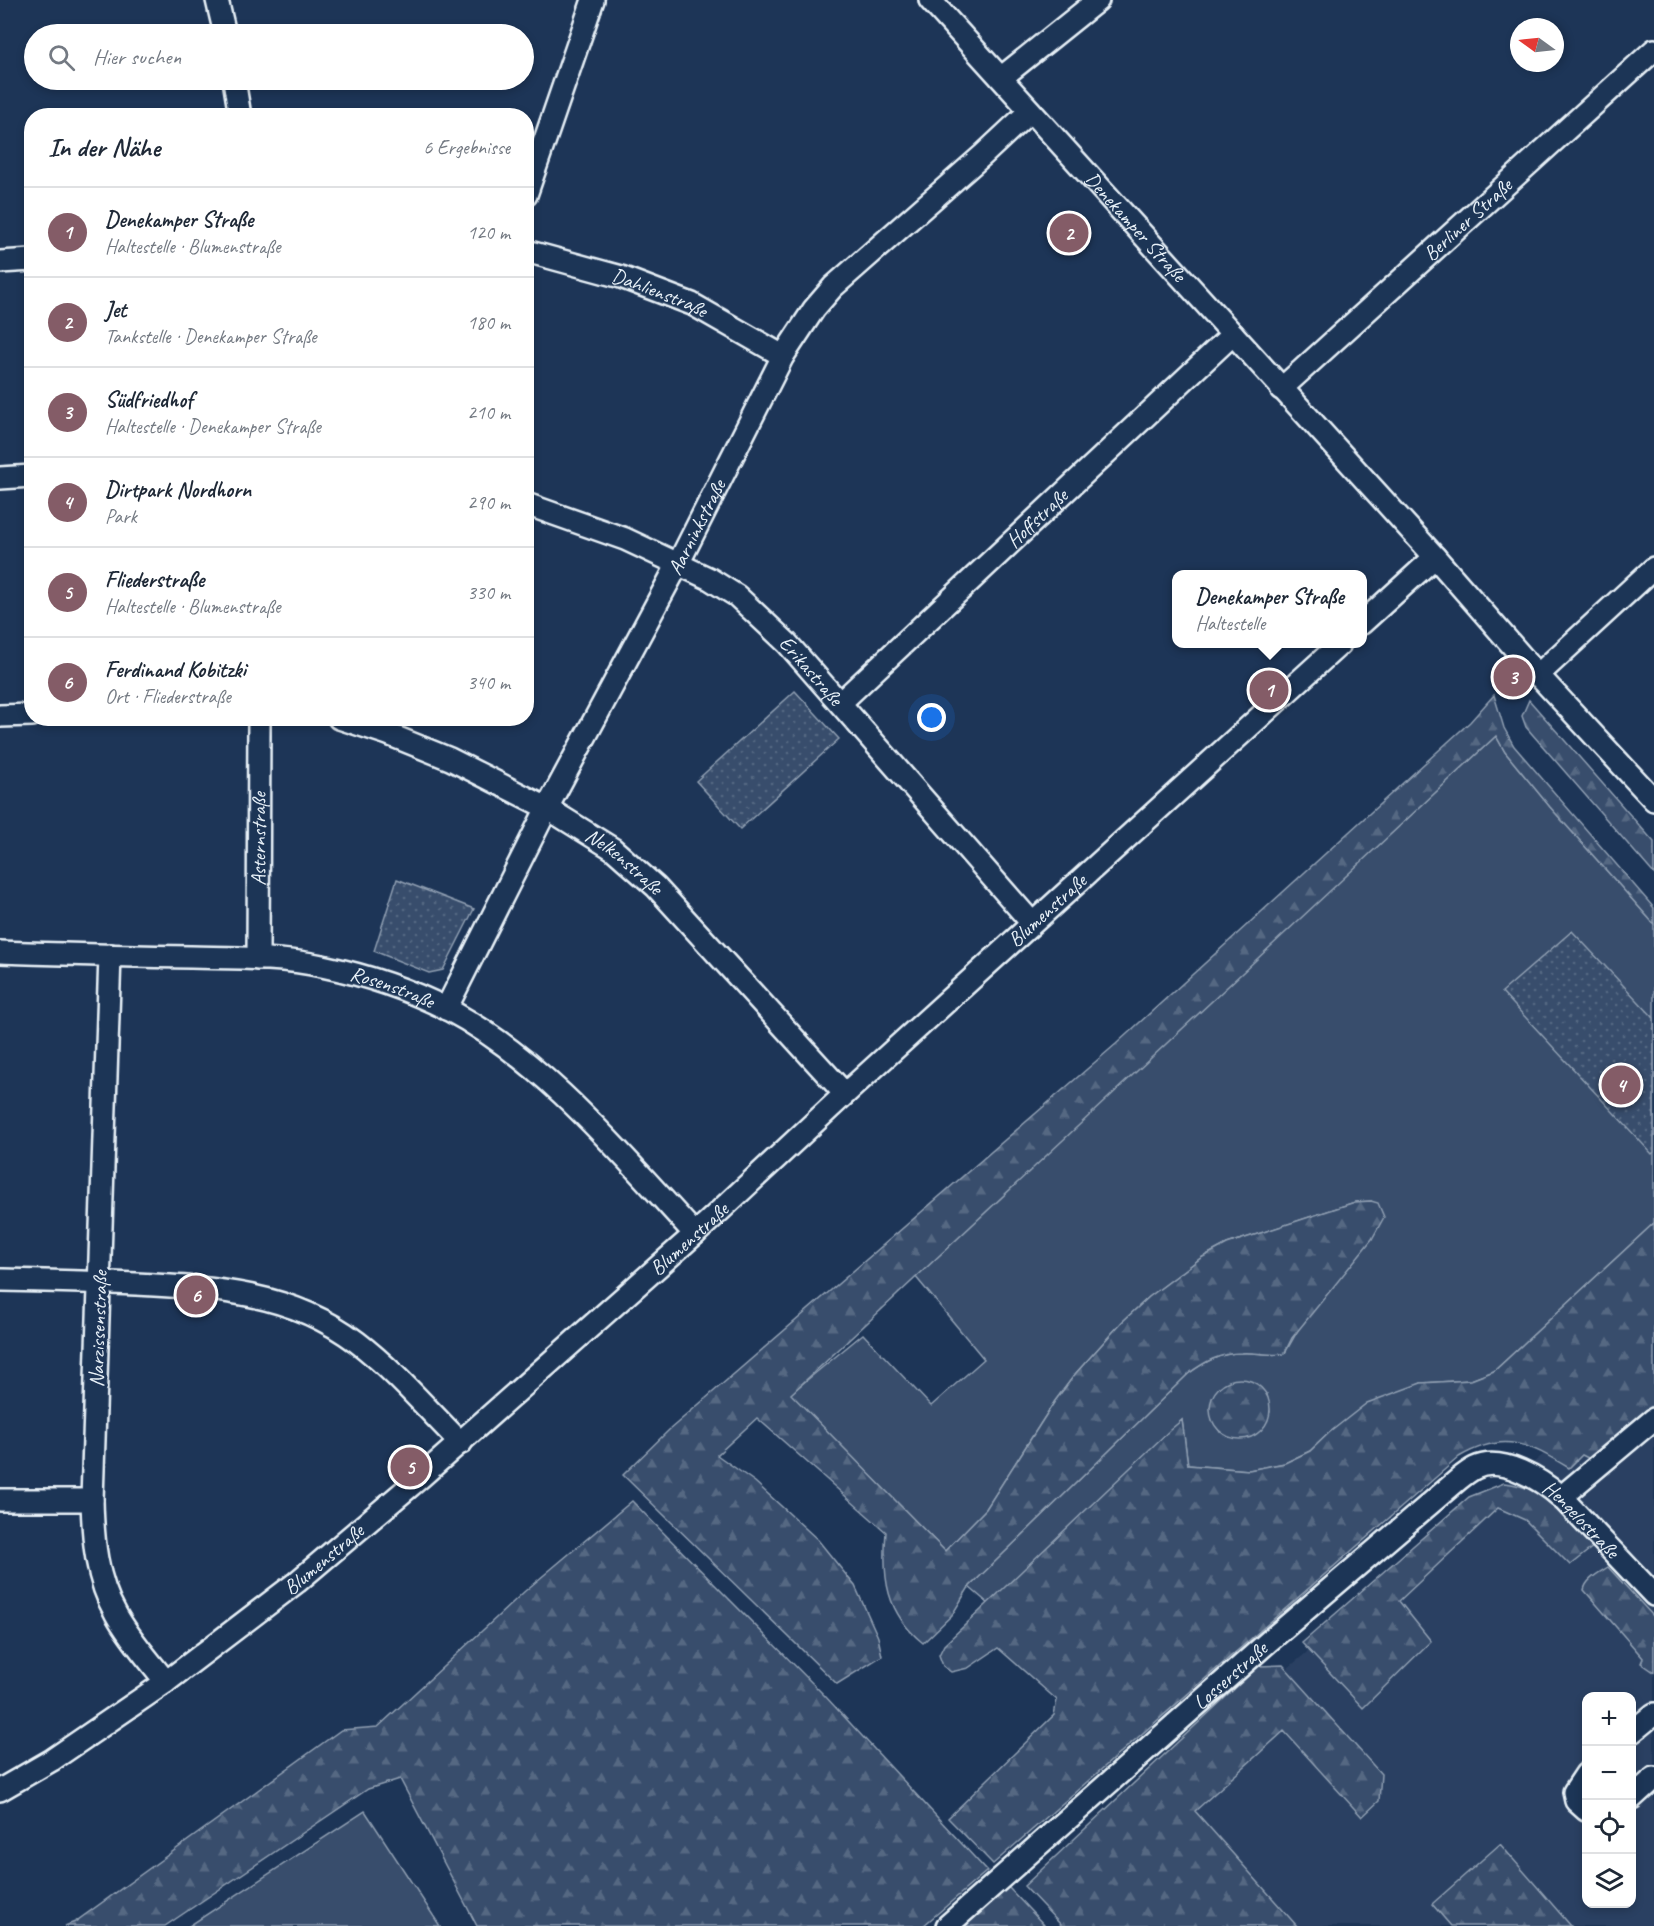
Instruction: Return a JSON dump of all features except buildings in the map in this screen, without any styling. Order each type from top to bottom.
[{"type":"street","points":[[217,0],[223,24]]},
{"type":"street","points":[[534,172],[593,0]]},
{"type":"street","name":"Denekamper Straße","points":[[930,0],[1435,556],[1538,675],[1654,800]]},
{"type":"street","points":[[1000,78],[1098,0]]},
{"type":"street","name":"Berliner Straße","points":[[1281,389],[1654,50]]},
{"type":"street","points":[[236,90],[239,108]]},
{"type":"street","name":"Aarninkstraße","points":[[446,1009],[547,807],[678,564],[783,356],[814,309],[832,287],[1030,111]]},
{"type":"street","name":"Dahlienstraße","points":[[534,253],[621,277],[692,304],[783,356]]},
{"type":"street","points":[[0,262],[24,260]]},
{"type":"street","name":"Hoffstraße","points":[[840,703],[1233,334]]},
{"type":"street","points":[[0,478],[24,476]]},
{"type":"street","name":"Erikastraße","points":[[534,507],[625,539],[710,579],[736,596],[787,643],[1032,923]]},
{"type":"street","points":[[1367,618],[1435,556]]},
{"type":"street","points":[[1538,675],[1654,568]]},
{"type":"street","name":"Blumenstraße","points":[[0,1790],[52,1760],[166,1682],[297,1582],[461,1443],[695,1234],[845,1094],[1336,648]]},
{"type":"street","points":[[0,716],[24,715]]},
{"type":"street","name":"Asternstraße","points":[[258,958],[259,726]]},
{"type":"street","name":"Nelkenstraße","points":[[364,726],[450,759],[547,807],[613,849],[656,887],[845,1094]]},
{"type":"street","name":"Rosenstraße","points":[[0,952],[258,958],[321,965],[388,984],[446,1009],[485,1033],[535,1070],[610,1141],[695,1234]]},
{"type":"street","name":"Narzissenstraße","points":[[110,955],[92,1500],[95,1550],[107,1595],[116,1614],[166,1682]]},
{"type":"street","points":[[0,1280],[206,1288],[235,1292],[283,1304],[315,1317],[356,1341],[461,1443]]},
{"type":"street","points":[[1561,1497],[1654,1419]]},
{"type":"street","name":"Losserstraße","points":[[947,1926],[1268,1642],[1459,1479],[1476,1467],[1491,1465],[1511,1467],[1529,1475]]},
{"type":"street","name":"Hengelostraße","points":[[1529,1475],[1546,1484],[1561,1497],[1654,1595]]},
{"type":"street","points":[[0,1500],[92,1500]]},
{"type":"street","points":[[1636,1728],[1654,1714]]},
{"type":"street","points":[[1636,1794],[1654,1778]]},
{"type":"street","points":[[1582,1781],[1574,1792],[1576,1801],[1582,1806]]},
{"type":"shaded area","points":[[1654,1362],[1654,1926],[1070,1926],[1030,1884]]},
{"type":"green space","points":[[795,691],[839,739],[740,829],[696,781]]},
{"type":"green space","points":[[1494,695],[1504,728],[1514,746],[1654,908],[1654,924],[1550,807],[1505,752],[1496,736],[791,1394],[945,1551],[986,1509],[1055,1401],[1076,1373],[1122,1322],[1149,1297],[1201,1258],[1227,1244],[1355,1202],[1378,1203],[1384,1217],[1372,1239],[1292,1338],[1284,1354],[1233,1353],[1206,1362],[1188,1374],[969,1587],[952,1615],[923,1643],[901,1619],[889,1594],[885,1565],[886,1532],[757,1418],[717,1455],[755,1482],[818,1540],[855,1586],[878,1637],[882,1656],[837,1684],[623,1475],[669,1430],[1116,1044],[1470,722]]},
{"type":"green space","points":[[1529,700],[1654,842],[1654,874],[1526,727],[1522,716]]},
{"type":"green space","points":[[1496,736],[1505,752],[1550,807],[1654,924],[1654,1223],[1494,1371],[1471,1380],[1421,1383],[1330,1432],[1310,1451],[1285,1463],[1249,1470],[1188,1465],[1182,1420],[989,1604],[969,1587],[1188,1374],[1219,1356],[1233,1353],[1285,1353],[1371,1201],[1355,1202],[1227,1244],[1201,1258],[1149,1297],[1122,1322],[1076,1373],[1055,1401],[986,1509],[945,1551],[790,1394],[863,1334],[931,1406],[984,1359],[915,1276]],"holes":[[[1267,1394],[1270,1412],[1220,1432],[1212,1419]]]},
{"type":"green space","points":[[397,879],[474,909],[443,970],[429,973],[374,951]]},
{"type":"green space","points":[[1572,931],[1654,1018],[1654,1152],[1652,1154],[1502,992]]},
{"type":"green space","points":[[1654,1223],[1654,1404],[1590,1459],[1582,1455],[1569,1468],[1541,1452],[1516,1443],[1503,1442],[1489,1444],[1459,1457],[993,1864],[948,1818],[1054,1715],[1057,1700],[998,1648],[968,1668],[951,1672],[943,1666],[939,1655],[944,1645],[1170,1430],[1182,1420],[1188,1465],[1249,1470],[1285,1463],[1310,1451],[1367,1403],[1421,1383],[1471,1380],[1494,1371]]},
{"type":"green space","points":[[1234,1379],[1246,1379],[1257,1384],[1265,1392],[1270,1409],[1268,1421],[1257,1434],[1246,1439],[1234,1439],[1223,1434],[1215,1426],[1210,1415],[1210,1403],[1215,1392],[1223,1384]]},
{"type":"green space","points":[[1504,1483],[1532,1490],[1544,1497],[1565,1514],[1594,1546],[1570,1565],[1525,1520],[1498,1508],[1399,1601],[1431,1641],[1363,1708],[1302,1643],[1469,1497]]},
{"type":"green space","points":[[632,1501],[825,1696],[987,1871],[923,1926],[477,1926],[400,1779],[368,1789],[165,1926],[65,1926],[75,1922],[341,1730],[378,1727],[525,1591]]},
{"type":"green space","points":[[1608,1567],[1654,1617],[1654,1672],[1641,1663],[1643,1658],[1584,1590],[1590,1579]]},
{"type":"green space","points":[[1283,1665],[1381,1774],[1379,1801],[1362,1817],[1284,1731],[1195,1811],[1297,1926],[1062,1926],[1024,1886],[1259,1666]]},
{"type":"green space","points":[[365,1811],[440,1926],[189,1926]]},
{"type":"green space","points":[[1500,1844],[1571,1926],[1451,1926],[1432,1904]]},
{"type":"green space","points":[[1008,1887],[1045,1926],[964,1926]]},
{"type":"place","name":"Jet","points":[[1069,233]]},
{"type":"place","name":"Südfriedhof","points":[[1513,677]]},
{"type":"place","name":"Denekamper Straße","points":[[1269,690]]},
{"type":"place","name":"Dirtpark Nordhorn","points":[[1621,1085]]},
{"type":"place","name":"Ferdinand Kobitzki","points":[[196,1295]]},
{"type":"place","name":"Fliederstraße","points":[[410,1467]]}]
